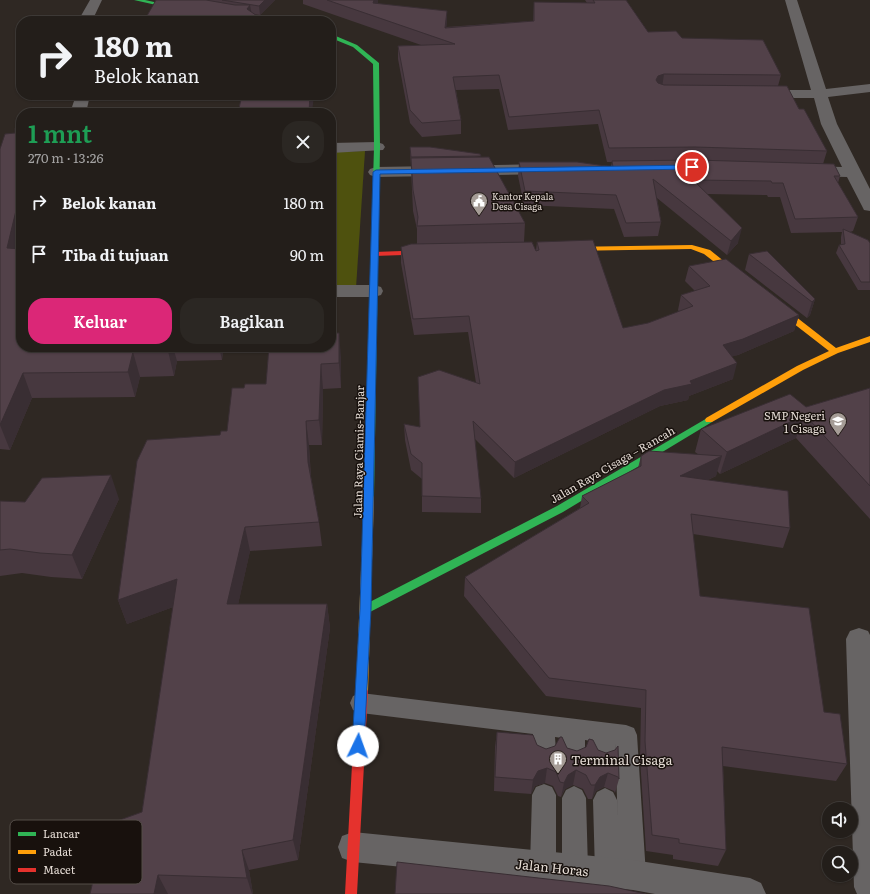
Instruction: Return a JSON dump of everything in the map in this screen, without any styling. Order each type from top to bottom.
[{"type":"main road","points":[[137,0],[194,10]]},
{"type":"main road","name":"Jalan Raya Ciamis-Banjar","points":[[336,37],[346,40],[362,49],[376,63],[377,147],[366,609],[351,894]]},
{"type":"main road","points":[[559,249],[692,247],[707,252],[749,285]]},
{"type":"main road","points":[[374,254],[440,252]]},
{"type":"main road","points":[[768,299],[835,351]]},
{"type":"main road","name":"Jalan Raya Cisaga – Rancah","points":[[366,609],[560,509],[755,393],[835,351],[870,339]]},
{"type":"street","points":[[88,16],[96,0]]},
{"type":"street","points":[[792,0],[829,124],[870,206]]},
{"type":"street","points":[[749,94],[820,94],[870,88]]},
{"type":"street","points":[[336,148],[377,147]]},
{"type":"street","points":[[376,172],[564,169]]},
{"type":"street","points":[[791,170],[853,172]]},
{"type":"street","points":[[336,291],[374,291]]},
{"type":"street","points":[[859,639],[870,887]]},
{"type":"street","name":"Jalan Horas","points":[[353,847],[620,874],[750,894]]},
{"type":"lane","points":[[361,703],[573,729],[602,744],[626,735],[620,874]]},
{"type":"lane","points":[[544,725],[544,751]]},
{"type":"lane","points":[[573,729],[573,753]]},
{"type":"lane","points":[[543,866],[544,795]]},
{"type":"lane","points":[[574,798],[575,869]]},
{"type":"lane","points":[[605,800],[620,874]]},
{"type":"shaded area","points":[[365,151],[356,288],[336,288],[336,152]]},
{"type":"building","points":[[156,0],[206,0],[235,5],[250,5],[247,9],[257,16],[147,16]]},
{"type":"building","points":[[222,0],[265,0],[259,6]]},
{"type":"building","points":[[327,0],[374,0],[373,3],[447,11],[445,28],[534,21],[534,2],[595,3],[593,0],[626,0],[648,32],[676,31],[682,38],[763,40],[781,75],[664,74],[658,76],[656,80],[658,83],[664,85],[787,86],[799,109],[804,109],[827,151],[695,147],[609,148],[599,110],[509,117],[499,75],[453,77],[461,120],[422,123],[410,110],[398,46],[455,44]]},
{"type":"building","points":[[241,100],[310,100],[309,108],[239,108]]},
{"type":"building","points":[[16,128],[16,210],[7,248],[16,249],[16,352],[133,352],[128,372],[23,373],[0,425],[0,149],[5,134],[15,133]]},
{"type":"building","points":[[410,147],[430,147],[480,154],[481,156],[411,157]]},
{"type":"building","points":[[489,157],[525,223],[417,226],[418,217],[413,190],[411,158]]},
{"type":"building","points":[[695,160],[834,164],[840,176],[834,176],[858,217],[795,219],[783,183],[772,183],[771,181],[693,180],[742,228],[731,241],[653,179],[661,222],[626,223],[616,195],[525,191],[519,162],[577,162],[613,167],[612,161]]},
{"type":"building","points":[[843,229],[868,240],[870,243],[870,282],[861,282],[839,245],[845,244]]},
{"type":"building","points":[[593,240],[623,328],[648,323],[693,306],[681,295],[710,286],[689,266],[726,259],[799,315],[743,339],[723,345],[737,363],[690,381],[692,384],[664,390],[515,462],[473,421],[481,498],[422,496],[422,463],[411,454],[404,424],[420,427],[418,377],[439,370],[480,384],[469,316],[413,319],[401,247],[411,244],[532,242],[536,251],[539,250],[537,242]]},
{"type":"building","points":[[767,251],[815,299],[812,302],[749,254]]},
{"type":"building","points":[[336,333],[339,333],[339,363],[321,364],[319,420],[306,421],[308,462],[319,522],[245,527],[227,604],[327,604],[293,840],[242,850],[247,878],[158,875],[154,894],[90,894],[92,884],[142,884],[142,820],[120,820],[142,812],[177,579],[118,600],[137,461],[147,440],[220,435],[221,431],[227,431],[232,388],[244,388],[245,384],[266,384],[269,352],[336,352]]},
{"type":"building","points":[[870,388],[870,486],[805,415],[727,452],[701,429],[790,394],[806,407]]},
{"type":"building","points":[[649,451],[722,456],[680,476],[788,491],[790,528],[691,514],[700,596],[809,608],[824,712],[840,714],[847,764],[722,747],[726,850],[679,843],[679,839],[652,835],[645,741],[646,690],[549,678],[465,577],[589,503],[582,496],[641,466],[641,456]]},
{"type":"building","points":[[111,475],[72,555],[10,549],[0,550],[0,501],[25,502],[42,478]]},
{"type":"building","points":[[497,732],[533,735],[537,745],[546,749],[555,746],[560,737],[562,737],[567,748],[577,751],[586,747],[589,739],[593,740],[598,750],[606,753],[615,750],[618,746],[619,779],[618,777],[608,773],[600,777],[595,785],[591,785],[586,775],[576,770],[568,775],[564,783],[560,782],[556,772],[547,768],[538,771],[533,780],[495,777]]},
{"type":"building","points":[[397,862],[609,886],[646,894],[395,894]]},
{"type":"traffic: fast","points":[[137,0],[183,9]]},
{"type":"traffic: fast","points":[[336,38],[355,46],[376,63],[377,147],[369,497]]},
{"type":"traffic: fast","points":[[366,609],[560,509],[709,420]]},
{"type":"traffic: slow","points":[[567,249],[692,247],[707,252],[742,279]]},
{"type":"traffic: slow","points":[[774,304],[835,351]]},
{"type":"traffic: slow","points":[[709,420],[800,368],[835,351],[870,339]]},
{"type":"traffic: slow","points":[[362,691],[369,497]]},
{"type":"traffic: jam","points":[[374,254],[430,252]]},
{"type":"traffic: jam","points":[[351,894],[362,691]]},
{"type":"place","name":"Kantor Kepala Desa Cisaga","points":[[479,216]]},
{"type":"place","name":"SMP Negeri 1 Cisaga","points":[[838,436]]},
{"type":"place","name":"Terminal Cisaga","points":[[558,774]]},
{"type":"route","points":[[358,746],[366,609],[376,172],[692,167]]}]
